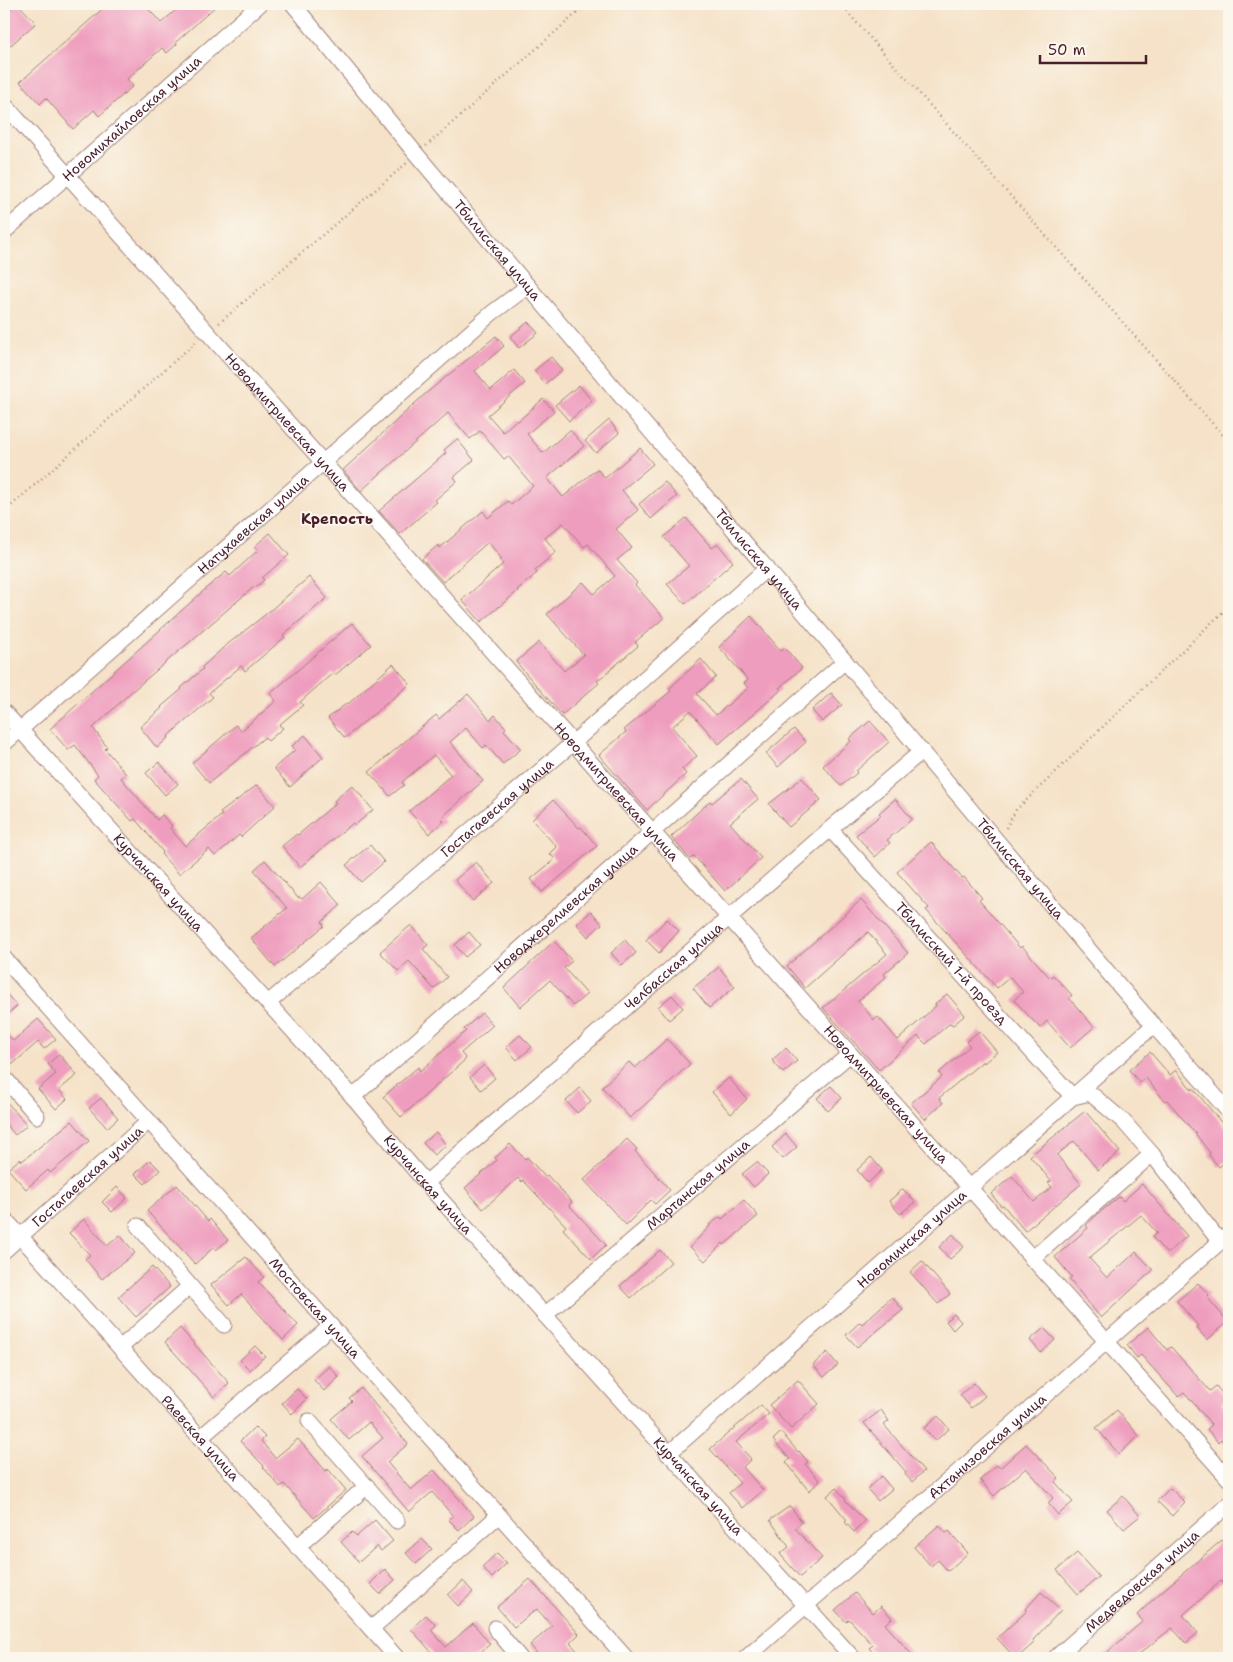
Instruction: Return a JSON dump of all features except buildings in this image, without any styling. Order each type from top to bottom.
[{"type":"street","name":"Новомихайловская улица","points":[[4,232],[260,4]]},
{"type":"street","name":"Тбилисская улица","points":[[293,4],[417,155],[1229,1112]]},
{"type":"street","name":"Новодмитриевская улица","points":[[4,104],[1229,1479]]},
{"type":"street","name":"Натухаевская улица","points":[[4,744],[492,313],[528,286]]},
{"type":"street","name":"Гостагаевская улица","points":[[268,1003],[573,743],[767,568]]},
{"type":"street","name":"Новоджерелиевская улица","points":[[354,1097],[845,661]]},
{"type":"street","name":"Курчанская улица","points":[[4,712],[354,1097],[426,1183],[853,1658]]},
{"type":"street","name":"Челбасская улица","points":[[426,1183],[830,829],[922,752]]},
{"type":"street","name":"Тбилисский 1-й проезд","points":[[830,829],[1073,1097]]},
{"type":"street","name":"Мостовская улица","points":[[4,958],[626,1658]]},
{"type":"street","name":"Новоминская улица","points":[[668,1454],[1154,1025]]},
{"type":"street","name":"Мартанская улица","points":[[546,1315],[850,1054]]},
{"type":"street","points":[[4,1077],[37,1116]]},
{"type":"street","points":[[1073,1097],[1090,1093],[1124,1121],[1224,1238]]},
{"type":"street","name":"Гостагаевская улица","points":[[4,1251],[149,1121]]},
{"type":"street","points":[[1032,1258],[1152,1154]]},
{"type":"street","name":"Раевская улица","points":[[4,1218],[397,1658]]},
{"type":"street","points":[[138,1226],[224,1325]]},
{"type":"street","name":"Ахтанизовская улица","points":[[746,1658],[1224,1238]]},
{"type":"street","points":[[120,1348],[190,1286]]},
{"type":"street","points":[[200,1438],[331,1326]]},
{"type":"street","points":[[309,1421],[398,1521]]},
{"type":"street","points":[[297,1547],[367,1486]]},
{"type":"street","name":"Медведовская улица","points":[[1055,1658],[1229,1504]]},
{"type":"street","points":[[370,1629],[499,1515]]},
{"type":"street","points":[[495,1628],[520,1658]]},
{"type":"path","points":[[4,512],[207,332],[417,155],[587,4]]},
{"type":"path","points":[[840,4],[1229,442]]},
{"type":"path","points":[[998,842],[1016,810],[1229,606]]},
{"type":"district","name":"Крепость","points":[[337,519]]}]
